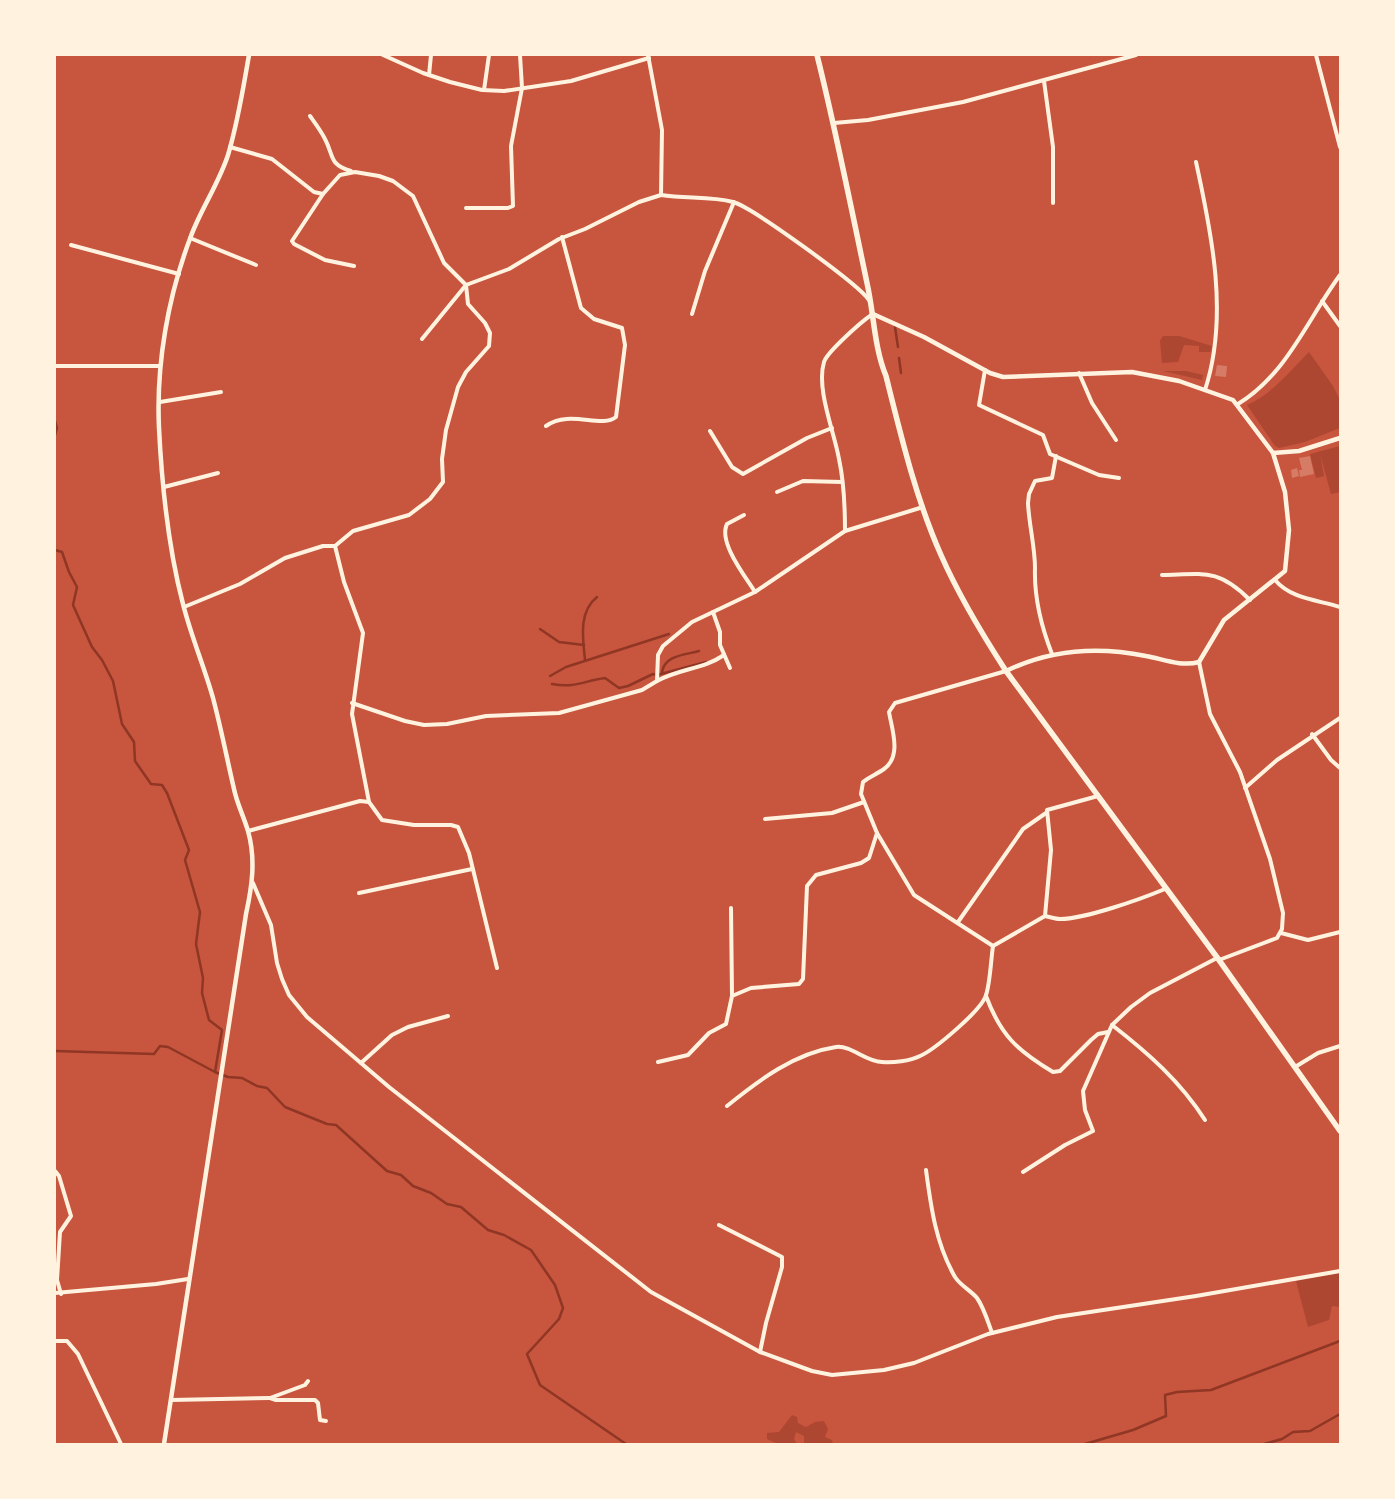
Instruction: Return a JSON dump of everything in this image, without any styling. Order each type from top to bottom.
[{"type":"main road","points":[[817,55],[834,123],[872,307],[878,357],[886,376],[923,507],[945,562],[985,638],[1006,672],[1218,959],[1340,1131]]},
{"type":"street","points":[[249,55],[230,147],[223,167],[190,238],[167,324],[160,366],[164,487],[172,561],[229,757],[238,805],[248,831],[253,883],[271,925],[277,963],[289,995],[307,1017],[361,1063],[650,1292],[760,1352],[812,1371],[832,1374],[855,1373],[914,1363],[992,1333],[1057,1317],[1196,1296],[1340,1271]]},
{"type":"street","points":[[383,55],[429,75],[484,90],[504,92],[578,79],[649,56],[662,130],[661,195]]},
{"type":"street","points":[[429,75],[431,55]]},
{"type":"street","points":[[484,90],[489,55]]},
{"type":"street","points":[[466,208],[508,208],[513,206],[511,146],[522,88],[520,55]]},
{"type":"street","points":[[834,123],[868,120],[929,109],[1044,81],[1136,55]]},
{"type":"street","points":[[1316,55],[1340,147]]},
{"type":"street","points":[[1044,81],[1053,147],[1053,203]]},
{"type":"street","points":[[184,607],[240,584],[285,558],[323,546],[335,546],[353,531],[408,515],[438,490],[443,482],[442,459],[452,405],[466,372],[485,353],[490,340],[485,323],[468,304],[466,285],[444,263],[413,196],[392,181],[343,168],[331,158],[325,140],[310,116]]},
{"type":"street","points":[[230,147],[272,159],[314,192],[323,194]]},
{"type":"street","points":[[1196,162],[1212,236],[1216,304],[1215,337],[1210,377],[1205,390]]},
{"type":"street","points":[[354,266],[325,260],[294,244],[292,241],[323,194],[340,175],[356,172]]},
{"type":"street","points":[[422,339],[466,285],[509,269],[562,237],[639,202],[661,195],[734,202],[754,211],[841,276],[868,298],[872,307]]},
{"type":"street","points":[[692,314],[705,271],[734,202]]},
{"type":"street","points":[[546,426],[565,419],[604,421],[616,417],[625,345],[622,328],[594,318],[581,308],[562,237]]},
{"type":"street","points":[[190,238],[256,265]]},
{"type":"street","points":[[71,245],[179,274]]},
{"type":"street","points":[[1238,404],[1264,386],[1280,367],[1340,275]]},
{"type":"street","points":[[1322,300],[1340,326]]},
{"type":"street","points":[[845,531],[842,482],[832,428],[826,411],[823,382],[824,361],[834,348],[873,314],[924,337],[985,370],[1003,377],[1132,372],[1152,374],[1226,397],[1238,404],[1273,453],[1285,492],[1289,530],[1286,567],[1275,580],[1218,627],[1199,662],[1210,714],[1233,758],[1245,788],[1276,882],[1283,913],[1281,933],[1277,938],[1218,959],[1150,993],[1130,1007],[1112,1025],[1108,1032],[1083,1092],[1085,1110],[1093,1131],[1065,1145],[1024,1172]]},
{"type":"street","points":[[55,366],[160,366]]},
{"type":"street","points":[[985,370],[979,405],[1043,435],[1048,451],[1056,456],[1100,474],[1119,478]]},
{"type":"street","points":[[1079,373],[1092,403],[1116,440]]},
{"type":"street","points":[[160,402],[221,392]]},
{"type":"street","points":[[710,431],[732,467],[742,474],[807,438],[832,428]]},
{"type":"street","points":[[1273,453],[1299,451],[1340,438]]},
{"type":"street","points":[[1052,654],[1040,622],[1033,582],[1035,569],[1028,503],[1029,494],[1035,481],[1052,478],[1056,456]]},
{"type":"street","points":[[164,487],[218,473]]},
{"type":"street","points":[[777,492],[803,481],[842,482]]},
{"type":"street","points":[[657,681],[658,655],[663,646],[692,622],[755,592],[845,531],[923,507]]},
{"type":"street","points":[[744,516],[727,524],[725,535],[736,561],[755,592]]},
{"type":"street","points":[[335,546],[344,582],[363,633],[352,714],[369,802],[382,820],[414,825],[451,825],[462,832],[469,852],[498,968]]},
{"type":"street","points":[[1162,575],[1215,575],[1234,585],[1250,600]]},
{"type":"street","points":[[1275,580],[1281,587],[1293,594],[1340,607]]},
{"type":"street","points":[[713,612],[724,655],[730,668]]},
{"type":"street","points":[[993,946],[914,895],[877,833],[860,794],[863,782],[884,769],[894,753],[895,742],[889,712],[895,703],[1006,672],[1025,662],[1052,654],[1077,650],[1097,650],[1173,662],[1199,662]]},
{"type":"street","points":[[352,703],[405,721],[424,725],[447,724],[486,716],[559,713],[642,690],[657,681],[716,661],[724,655]]},
{"type":"street","points":[[1245,788],[1277,760],[1312,734],[1340,718]]},
{"type":"street","points":[[1312,734],[1331,760],[1340,768]]},
{"type":"street","points":[[958,922],[1023,829],[1050,809],[1098,796]]},
{"type":"street","points":[[248,831],[360,801],[369,802]]},
{"type":"street","points":[[765,819],[832,813],[864,802]]},
{"type":"street","points":[[1045,916],[1051,850],[1046,812]]},
{"type":"street","points":[[732,996],[750,988],[800,984],[803,979],[808,886],[810,879],[816,875],[861,863],[869,858],[877,833]]},
{"type":"street","points":[[359,893],[472,869]]},
{"type":"street","points":[[164,1444],[188,1279],[246,914],[253,883]]},
{"type":"street","points":[[993,946],[1045,916],[1060,919],[1085,914],[1142,898],[1165,889]]},
{"type":"street","points":[[658,1062],[688,1055],[709,1033],[726,1024],[732,996],[731,908]]},
{"type":"street","points":[[1281,933],[1308,940],[1340,932]]},
{"type":"street","points":[[993,946],[986,996],[992,1012],[1021,1052],[1053,1072],[1060,1071],[1098,1034],[1108,1032]]},
{"type":"street","points":[[727,1106],[758,1080],[796,1060],[823,1049],[837,1046],[847,1048],[861,1057],[880,1062],[919,1057],[965,1022],[986,996]]},
{"type":"street","points":[[361,1063],[392,1035],[408,1027],[448,1016]]},
{"type":"street","points":[[1112,1025],[1139,1045],[1176,1081],[1205,1120]]},
{"type":"street","points":[[1295,1067],[1318,1053],[1340,1046]]},
{"type":"street","points":[[926,1170],[931,1207],[940,1246],[961,1286],[976,1297],[992,1333]]},
{"type":"street","points":[[55,1171],[59,1176],[71,1216],[60,1232],[58,1280],[61,1294]]},
{"type":"street","points":[[719,1224],[782,1257],[782,1267],[760,1352]]},
{"type":"street","points":[[55,1293],[61,1294],[188,1279]]},
{"type":"street","points":[[55,1341],[67,1341],[78,1354],[121,1444]]},
{"type":"street","points":[[270,1398],[308,1381]]},
{"type":"street","points":[[171,1400],[270,1398],[276,1400],[315,1400],[318,1403],[320,1420],[326,1421]]},
{"type":"shaded area","points":[[1163,336],[1179,336],[1212,346],[1210,352],[1199,352],[1199,346],[1184,345],[1178,362],[1162,363],[1160,341]]},
{"type":"shaded area","points":[[1309,352],[1333,386],[1340,400],[1340,428],[1305,442],[1279,448],[1275,446],[1247,405],[1265,395]]},
{"type":"shaded area","points":[[1163,371],[1186,371],[1203,375],[1202,380]]},
{"type":"shaded area","points":[[1340,446],[1340,492],[1331,494],[1320,454],[1324,476],[1316,478],[1310,454]]},
{"type":"shaded area","points":[[1340,1273],[1340,1307],[1332,1306],[1329,1320],[1308,1327],[1296,1281]]},
{"type":"shaded area","points":[[792,1415],[797,1417],[798,1423],[806,1427],[815,1422],[824,1421],[828,1429],[825,1437],[832,1440],[833,1444],[804,1444],[804,1436],[796,1432],[794,1439],[797,1444],[778,1444],[767,1439],[767,1433],[779,1432]]},
{"type":"building","points":[[1217,365],[1227,366],[1226,377],[1215,376]]},
{"type":"building","points":[[1310,456],[1314,474],[1300,477],[1299,470],[1302,470],[1299,458]]},
{"type":"building","points":[[1297,468],[1299,476],[1292,478],[1291,470]]},
{"type":"waterway","points":[[895,327],[898,347]]},
{"type":"waterway","points":[[899,358],[901,373]]},
{"type":"waterway","points":[[55,421],[57,428],[55,435]]},
{"type":"waterway","points":[[55,550],[62,552],[77,587],[73,605],[92,647],[102,660],[113,681],[122,724],[134,742],[135,761],[151,784],[162,785],[167,793],[189,850],[185,860],[200,912],[196,944],[203,978],[202,993],[209,1020],[222,1030],[215,1072]]},
{"type":"waterway","points":[[585,660],[584,618],[591,603],[597,597]]},
{"type":"waterway","points":[[540,629],[559,642],[584,645]]},
{"type":"waterway","points":[[550,676],[566,667],[669,634]]},
{"type":"waterway","points":[[662,672],[664,666],[671,659],[699,651]]},
{"type":"waterway","points":[[552,684],[574,685],[605,678],[619,688],[628,686],[653,674],[657,675],[706,662]]},
{"type":"waterway","points":[[55,1051],[154,1054],[160,1046],[168,1047],[215,1072],[228,1077],[242,1078],[257,1086],[267,1088],[285,1107],[327,1124],[336,1125],[387,1171],[401,1175],[413,1186],[431,1193],[447,1204],[461,1207],[488,1230],[504,1235],[531,1250],[555,1285],[563,1308],[559,1319],[527,1354],[540,1385],[626,1444]]},
{"type":"waterway","points":[[1085,1444],[1133,1430],[1166,1416],[1165,1395],[1177,1392],[1211,1390],[1340,1341]]},
{"type":"waterway","points":[[1264,1444],[1282,1439],[1293,1432],[1310,1431],[1340,1414]]}]
